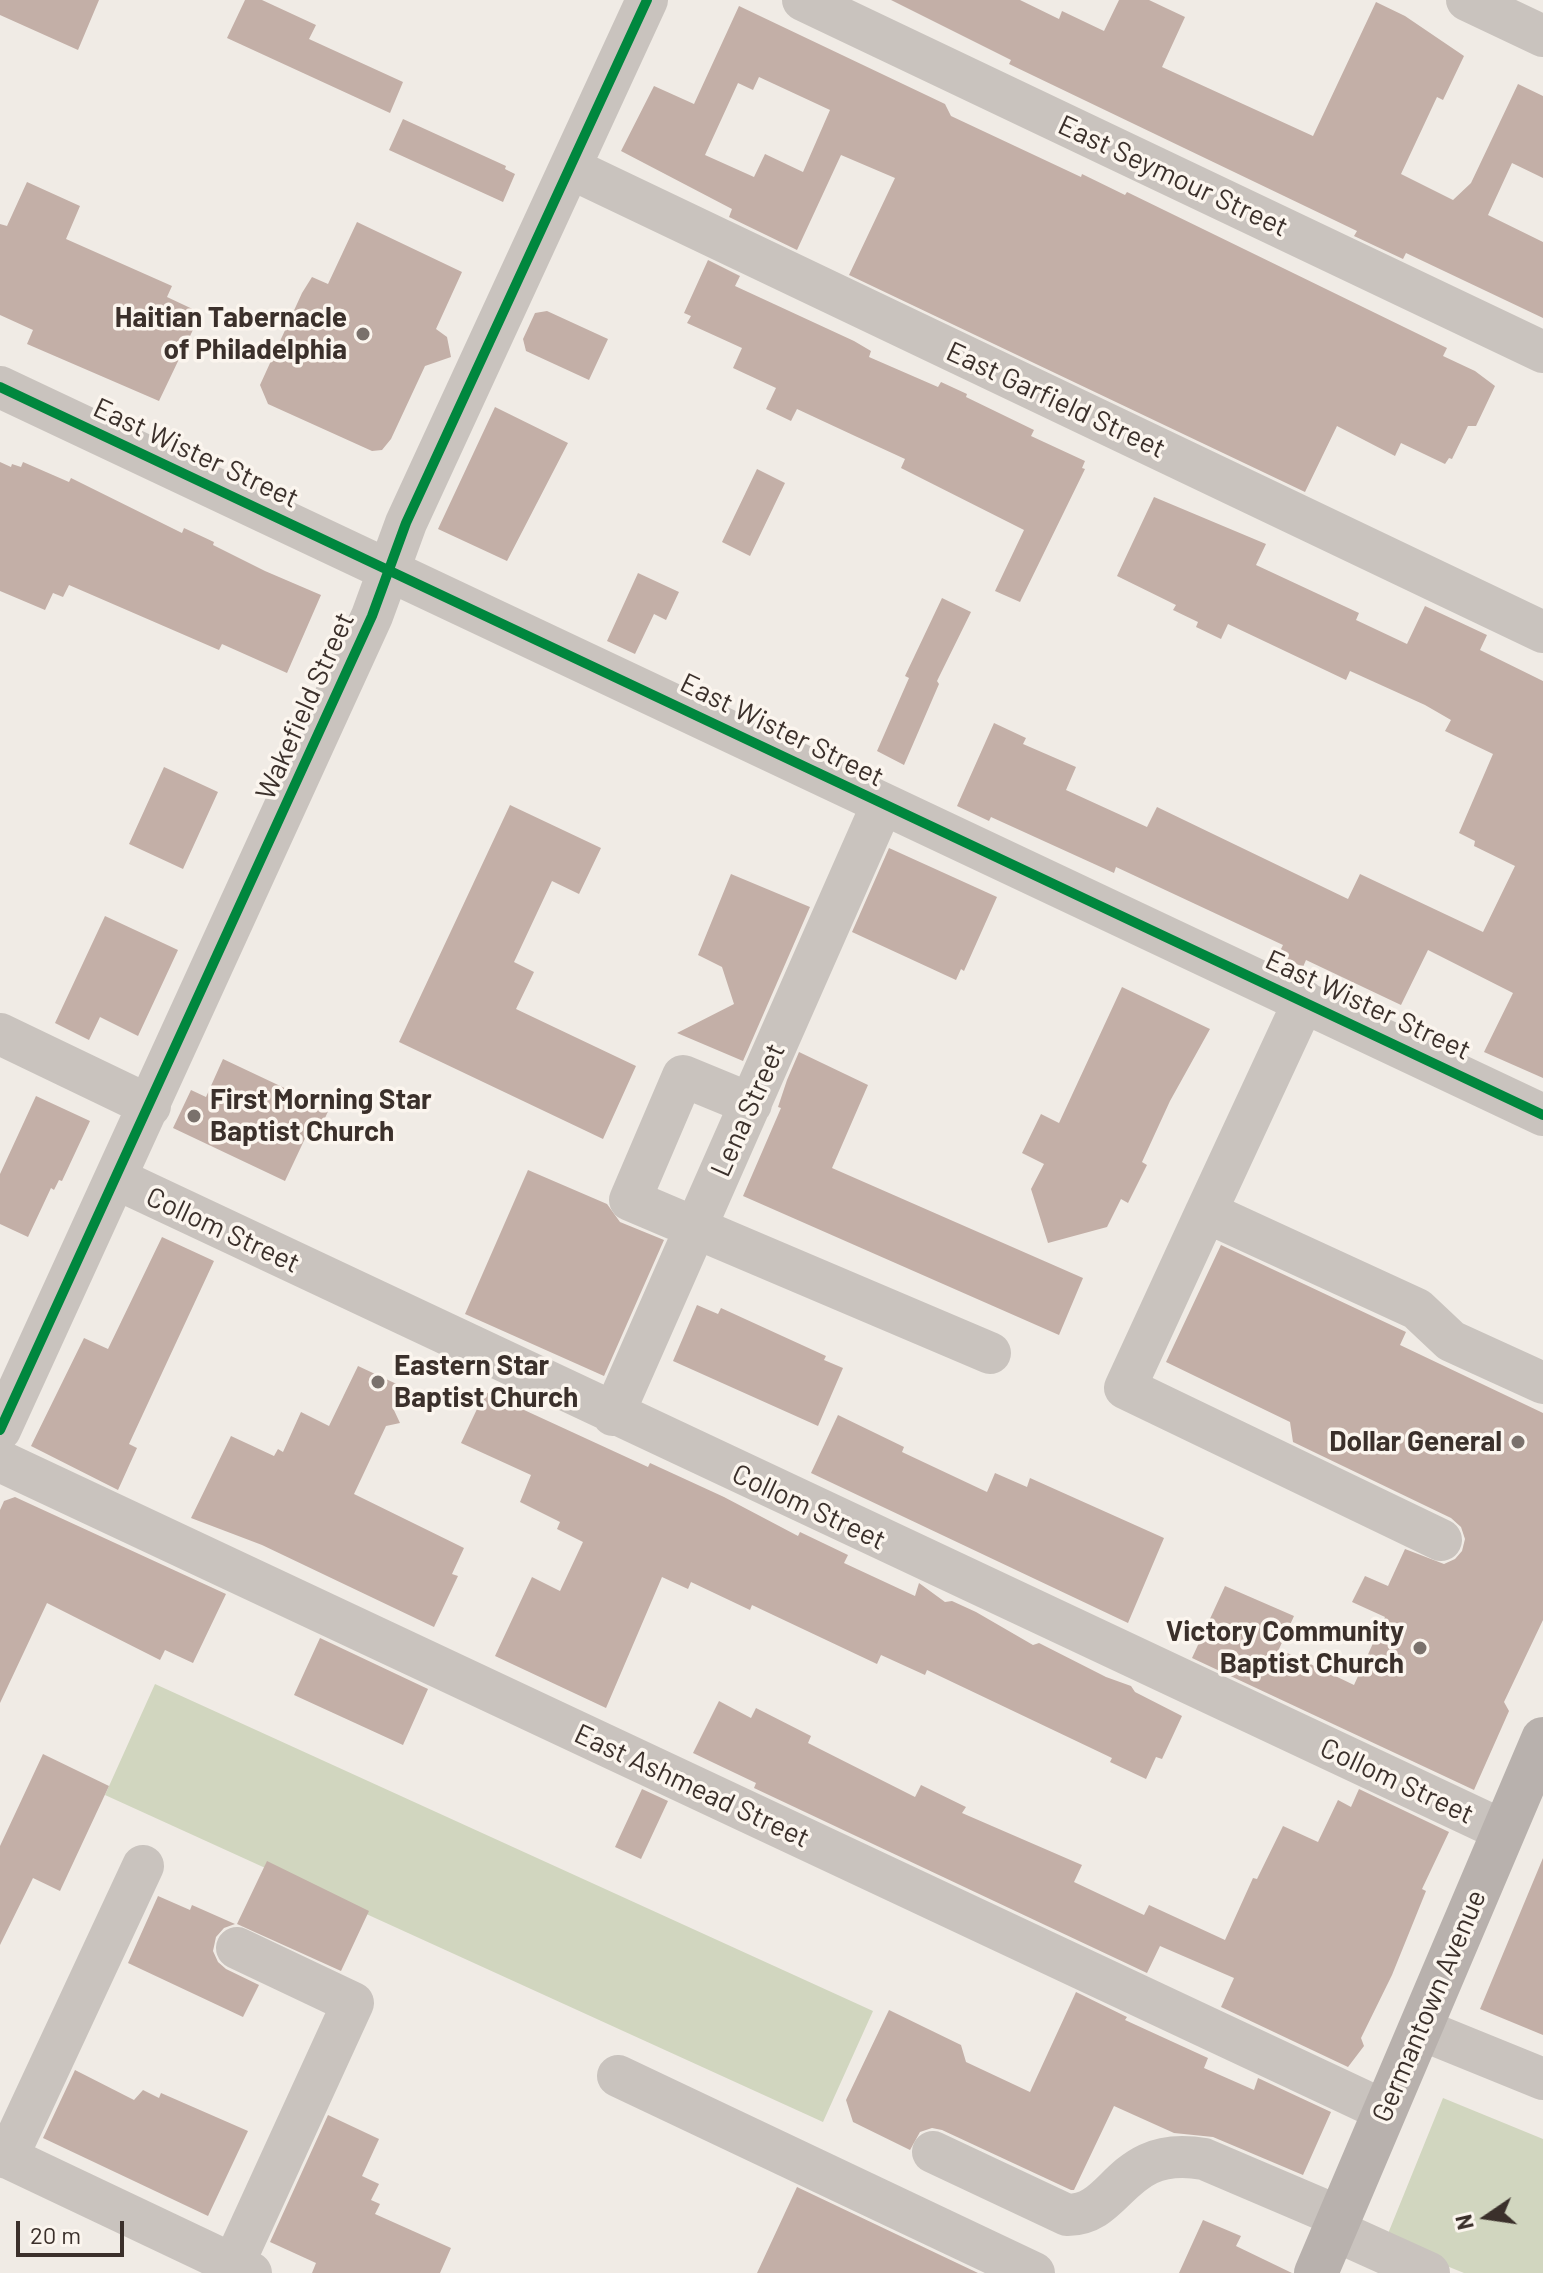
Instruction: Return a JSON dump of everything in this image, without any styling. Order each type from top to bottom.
[{"type":"main road","name":"Germantown Avenue","points":[[1316,2273],[1543,1739]]},
{"type":"street","name":"Wakefield Street","points":[[0,1430],[366,630],[406,523],[647,0]]},
{"type":"street","name":"East Seymour Street","points":[[803,0],[1543,352]]},
{"type":"street","points":[[1467,0],[1543,36]]},
{"type":"street","name":"East Garfield Street","points":[[570,168],[1543,632]]},
{"type":"street","name":"East Wister Street","points":[[0,387],[1543,1115]]},
{"type":"street","name":"Lena Street","points":[[613,1415],[882,805]]},
{"type":"street","points":[[1304,1001],[1125,1388],[1441,1540]]},
{"type":"street","points":[[0,1034],[150,1106]]},
{"type":"street","points":[[751,1104],[683,1076],[630,1200],[990,1353]]},
{"type":"street","name":"Collom Street","points":[[117,1179],[613,1415],[1504,1831]]},
{"type":"street","points":[[1206,1212],[1417,1309],[1451,1341],[1543,1383]]},
{"type":"street","name":"East Ashmead Street","points":[[0,1461],[1385,2111]]},
{"type":"street","points":[[143,1866],[4,2156],[242,2269],[353,2003],[237,1948]]},
{"type":"street","points":[[1420,2029],[1543,2079]]},
{"type":"street","points":[[618,2076],[1034,2273]]},
{"type":"street","points":[[933,2152],[1067,2215],[1091,2211],[1143,2164],[1164,2157],[1204,2159],[1429,2273]]},
{"type":"green space","points":[[155,1684],[873,2011],[823,2122],[105,1795]]},
{"type":"green space","points":[[1443,2098],[1543,2139],[1543,2273],[1464,2273],[1385,2241]]},
{"type":"building","points":[[0,0],[99,0],[78,50],[0,15]]},
{"type":"building","points":[[245,0],[262,0],[316,25],[309,39],[403,82],[390,113],[227,38]]},
{"type":"building","points":[[891,0],[1020,0],[1059,19],[1062,11],[1104,31],[1119,0],[1149,0],[1185,17],[1162,67],[1313,136],[1376,2],[1405,16],[1464,56],[1443,100],[1437,97],[1401,174],[1453,200],[1471,183],[1518,84],[1543,96],[1543,178],[1512,163],[1488,215],[1543,242],[1543,318],[1406,253],[1403,259],[1354,236],[1357,231],[1009,64],[1011,60]]},
{"type":"building","points":[[739,6],[945,104],[951,116],[1081,177],[1082,174],[1125,195],[1127,192],[1447,348],[1443,356],[1475,371],[1495,386],[1476,426],[1468,426],[1452,459],[1449,458],[1445,464],[1401,443],[1395,456],[1337,426],[1305,492],[849,275],[895,178],[841,155],[797,250],[729,217],[732,209],[621,151],[654,86],[694,104]],"holes":[[[759,77],[830,110],[803,172],[765,154],[754,177],[705,155],[738,83],[753,90]]]},
{"type":"building","points":[[403,119],[506,166],[505,169],[515,174],[503,202],[389,150]]},
{"type":"building","points":[[27,182],[80,206],[66,239],[172,286],[167,297],[201,313],[159,401],[27,344],[33,330],[0,315],[0,224],[7,226]]},
{"type":"building","name":"Haitian Tabernacle of Philadelphia","points":[[357,222],[462,272],[436,329],[447,337],[451,357],[425,366],[391,439],[382,450],[372,451],[268,404],[260,385],[302,293],[312,277],[328,284]]},
{"type":"building","points":[[708,260],[740,276],[735,286],[854,341],[871,351],[869,357],[938,387],[941,382],[967,394],[966,397],[1034,430],[1031,436],[1085,461],[1082,468],[1085,469],[1020,602],[995,591],[1024,530],[901,468],[905,459],[797,409],[791,421],[766,409],[776,388],[733,368],[742,348],[687,323],[691,316],[684,313]]},
{"type":"building","points":[[547,311],[608,339],[589,380],[526,351],[523,339],[535,313]]},
{"type":"building","points":[[495,407],[568,443],[507,561],[438,529]]},
{"type":"building","points":[[0,462],[21,467],[23,462],[69,482],[71,478],[182,533],[184,528],[265,571],[321,595],[287,673],[222,644],[219,650],[69,585],[63,597],[53,593],[45,610],[0,591]]},
{"type":"building","points":[[757,469],[785,483],[750,556],[722,542]]},
{"type":"building","points":[[1154,497],[1266,544],[1256,565],[1359,613],[1356,620],[1407,644],[1425,606],[1487,635],[1480,650],[1543,681],[1543,1078],[1484,1052],[1513,993],[1428,950],[1401,1005],[1306,960],[1303,967],[1278,955],[1283,945],[1116,867],[1114,873],[991,817],[989,821],[957,806],[994,723],[1026,738],[1023,744],[1076,767],[1066,790],[1147,827],[1157,807],[1348,899],[1360,874],[1483,932],[1515,866],[1474,846],[1475,841],[1459,833],[1493,754],[1445,731],[1451,720],[1425,705],[1350,671],[1346,680],[1228,624],[1221,639],[1196,627],[1198,622],[1173,610],[1176,605],[1117,576]]},
{"type":"building","points":[[638,573],[679,592],[666,620],[654,614],[635,654],[607,641]]},
{"type":"building","points":[[942,598],[971,612],[937,681],[939,684],[904,765],[877,751],[909,678],[905,676]]},
{"type":"building","points":[[164,767],[218,792],[183,869],[129,844]]},
{"type":"building","points":[[510,805],[601,848],[579,894],[552,881],[514,962],[534,972],[516,1009],[636,1066],[603,1139],[399,1042]]},
{"type":"building","points":[[889,848],[997,897],[964,971],[961,969],[956,980],[852,932]]},
{"type":"building","points":[[731,874],[810,907],[743,1061],[677,1033],[734,1004],[722,967],[698,955]]},
{"type":"building","points":[[105,916],[178,950],[138,1036],[100,1017],[89,1040],[55,1023]]},
{"type":"building","points":[[1122,987],[1210,1029],[1170,1101],[1142,1162],[1147,1165],[1128,1203],[1121,1199],[1107,1227],[1048,1243],[1031,1189],[1044,1164],[1022,1153],[1041,1114],[1059,1123]]},
{"type":"building","points":[[799,1052],[868,1085],[832,1168],[1083,1278],[1059,1335],[743,1196],[781,1108],[778,1107]]},
{"type":"building","points":[[223,1059],[329,1109],[318,1134],[309,1130],[285,1181],[173,1128],[191,1090],[206,1097]]},
{"type":"building","points":[[36,1096],[90,1121],[62,1181],[59,1180],[54,1190],[51,1188],[28,1237],[0,1224],[0,1174]]},
{"type":"building","points":[[528,1170],[607,1204],[620,1222],[664,1240],[604,1376],[465,1314]]},
{"type":"building","points":[[162,1237],[214,1261],[129,1444],[137,1448],[118,1490],[31,1446],[84,1338],[108,1349]]},
{"type":"building","points":[[1221,1245],[1406,1332],[1400,1345],[1543,1413],[1543,1620],[1504,1702],[1509,1711],[1474,1790],[1192,1658],[1225,1586],[1294,1616],[1279,1649],[1354,1685],[1385,1617],[1352,1602],[1365,1576],[1388,1586],[1405,1549],[1444,1564],[1462,1551],[1465,1539],[1461,1527],[1451,1518],[1293,1442],[1290,1422],[1166,1362]]},
{"type":"building","points":[[697,1305],[718,1314],[721,1308],[826,1356],[824,1360],[843,1368],[818,1426],[673,1361]]},
{"type":"building","points":[[358,1366],[403,1387],[393,1408],[400,1423],[386,1426],[354,1494],[464,1548],[452,1574],[458,1576],[434,1627],[262,1545],[191,1518],[231,1436],[274,1456],[278,1449],[283,1452],[301,1412],[329,1426]]},
{"type":"building","points":[[485,1392],[648,1467],[650,1463],[724,1497],[798,1536],[800,1532],[848,1555],[844,1563],[915,1596],[919,1583],[945,1602],[952,1601],[976,1612],[1033,1645],[1039,1643],[1106,1677],[1131,1686],[1135,1692],[1182,1716],[1162,1759],[1156,1757],[1146,1779],[1110,1762],[1112,1758],[927,1670],[925,1675],[881,1655],[877,1664],[752,1605],[750,1610],[691,1582],[688,1589],[662,1577],[606,1708],[495,1656],[532,1577],[560,1591],[583,1542],[557,1529],[560,1522],[520,1502],[531,1475],[461,1443]]},
{"type":"building","points":[[838,1415],[904,1447],[902,1452],[987,1492],[995,1473],[1027,1487],[1030,1478],[1164,1538],[1128,1623],[811,1473]]},
{"type":"building","points":[[15,1497],[226,1594],[193,1663],[165,1650],[160,1660],[47,1603],[0,1703],[0,1510],[4,1501]]},
{"type":"building","points":[[320,1638],[428,1689],[403,1745],[294,1695]]},
{"type":"building","points":[[719,1701],[751,1718],[756,1708],[811,1736],[808,1743],[915,1797],[921,1785],[966,1807],[962,1813],[1082,1865],[1074,1882],[1144,1915],[1149,1905],[1225,1940],[1253,1878],[1257,1879],[1283,1826],[1318,1842],[1338,1800],[1351,1807],[1359,1789],[1449,1832],[1422,1889],[1426,1891],[1392,1975],[1361,2038],[1364,2046],[1348,2067],[1221,2007],[1234,1978],[1160,1946],[1147,1973],[754,1788],[756,1783],[693,1753]]},
{"type":"building","points":[[43,1754],[109,1786],[60,1891],[33,1878],[0,1945],[0,1846]]},
{"type":"building","points":[[642,1789],[668,1801],[641,1859],[615,1847]]},
{"type":"building","points":[[1543,1858],[1543,2035],[1480,2009]]},
{"type":"building","points":[[267,1861],[369,1911],[341,1971],[237,1924]]},
{"type":"building","points":[[158,1896],[190,1910],[192,1905],[235,1924],[224,1928],[216,1937],[213,1951],[226,1969],[259,1985],[243,2017],[128,1963]]},
{"type":"building","points":[[1076,1992],[1127,2017],[1125,2020],[1208,2058],[1204,2068],[1254,2090],[1258,2078],[1331,2112],[1303,2175],[1213,2137],[1174,2133],[1114,2106],[1074,2190],[942,2130],[932,2128],[920,2132],[910,2150],[853,2122],[846,2100],[889,2010],[961,2045],[966,2062],[1030,2092]]},
{"type":"building","points":[[75,2070],[134,2100],[143,2090],[159,2098],[161,2093],[248,2131],[208,2216],[43,2138]]},
{"type":"building","points":[[328,2115],[379,2139],[362,2176],[379,2184],[371,2200],[380,2204],[375,2214],[451,2248],[440,2273],[312,2273],[316,2263],[270,2242]]},
{"type":"building","points":[[797,2187],[978,2273],[757,2273]]},
{"type":"building","points":[[1203,2220],[1241,2236],[1236,2246],[1292,2273],[1179,2273]]},
{"type":"cycle path","points":[[0,1430],[372,616],[406,523],[647,0]]},
{"type":"cycle path","points":[[0,387],[1543,1115]]},
{"type":"place","name":"Haitian Tabernacle of Philadelphia","points":[[363,334]]},
{"type":"place","name":"First Morning Star Baptist Church","points":[[194,1116]]},
{"type":"place","name":"Eastern Star Baptist Church","points":[[378,1382]]},
{"type":"place","name":"Dollar General","points":[[1518,1442]]},
{"type":"place","name":"Victory Community Baptist Church","points":[[1420,1648]]}]
